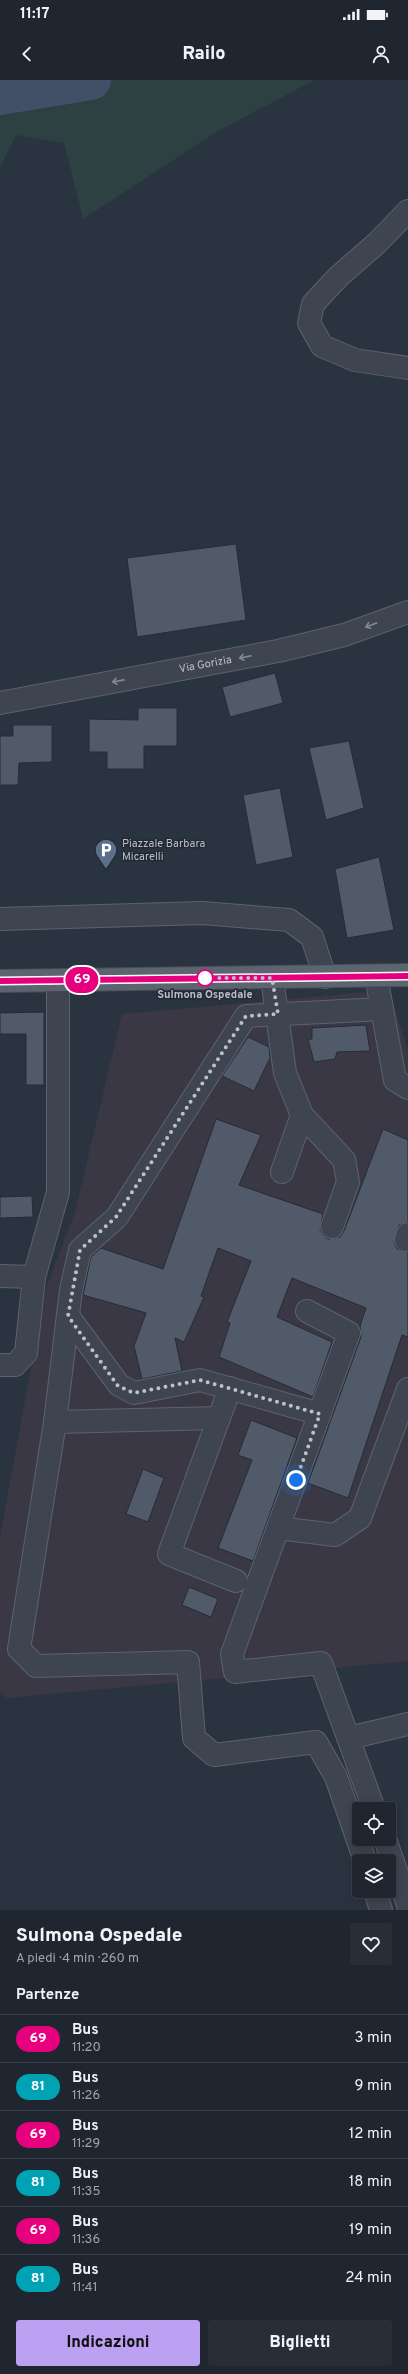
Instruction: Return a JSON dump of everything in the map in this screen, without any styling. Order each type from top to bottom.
[{"type":"main road","points":[[0,981],[408,976]]},
{"type":"street","points":[[408,211],[378,243],[338,277],[314,304],[309,323],[322,346],[355,360],[408,368]]},
{"type":"street","name":"Via Gorizia","points":[[0,703],[292,648],[344,635],[408,612]]},
{"type":"street","points":[[0,919],[202,913],[289,920],[312,937],[325,977]]},
{"type":"street","points":[[376,976],[395,1080],[408,1088]]},
{"type":"street","points":[[272,978],[285,1073],[302,1115],[344,1160],[348,1182],[332,1227]]},
{"type":"street","points":[[0,1365],[15,1365],[26,1353],[34,1277],[58,1192],[58,981]]},
{"type":"street","points":[[363,1854],[336,1776],[316,1742],[214,1755],[194,1738],[188,1662],[36,1666],[19,1649],[54,1422],[68,1316],[80,1250],[116,1217],[246,1016],[382,1009]]},
{"type":"street","points":[[282,1172],[302,1115]]},
{"type":"street","points":[[0,1276],[34,1277]]},
{"type":"street","points":[[306,1311],[349,1333],[232,1654],[236,1672],[321,1663],[372,1802]]},
{"type":"street","points":[[68,1316],[118,1386],[134,1393],[200,1380],[320,1414]]},
{"type":"street","points":[[230,1388],[169,1554],[236,1581]]},
{"type":"street","points":[[278,1528],[336,1535],[360,1518],[408,1389]]},
{"type":"street","points":[[54,1422],[219,1418]]},
{"type":"street","points":[[349,1738],[408,1724]]},
{"type":"street","points":[[387,1846],[408,1905]]},
{"type":"street","points":[[377,1898],[381,1910]]},
{"type":"shaded area","points":[[0,80],[315,80],[218,131],[83,219],[64,143],[16,135],[0,167]]},
{"type":"shaded area","points":[[389,990],[408,1050],[408,1661],[7,1698],[0,1692],[0,1537],[45,1291],[75,1212],[122,1014]]},
{"type":"building","points":[[236,544],[246,620],[137,637],[127,558]]},
{"type":"building","points":[[275,673],[283,703],[230,717],[222,687]]},
{"type":"building","points":[[138,708],[177,708],[177,746],[144,746],[144,769],[107,769],[107,752],[89,752],[89,719],[138,720]]},
{"type":"building","points":[[13,725],[52,725],[52,762],[19,763],[18,785],[0,785],[0,736],[13,736]]},
{"type":"building","points":[[349,741],[364,808],[326,820],[309,748]]},
{"type":"building","points":[[280,788],[293,857],[256,865],[243,795]]},
{"type":"building","points":[[379,857],[394,930],[347,938],[335,869]]},
{"type":"building","points":[[44,1012],[44,1085],[26,1085],[26,1034],[0,1034],[0,1013]]},
{"type":"building","points":[[366,1025],[370,1051],[337,1052],[335,1059],[314,1062],[308,1039],[312,1039],[312,1028]]},
{"type":"building","points":[[248,1037],[269,1047],[270,1058],[254,1091],[222,1076]]},
{"type":"building","points":[[216,1119],[261,1135],[239,1185],[323,1214],[320,1230],[328,1239],[340,1237],[344,1231],[383,1129],[408,1140],[408,1222],[399,1225],[394,1242],[397,1249],[408,1252],[408,1337],[402,1335],[348,1498],[308,1483],[361,1337],[360,1326],[366,1308],[292,1278],[277,1317],[332,1342],[313,1397],[219,1357],[230,1323],[227,1322],[251,1261],[218,1248],[201,1296],[204,1297],[184,1342],[175,1338],[182,1371],[142,1379],[134,1346],[146,1313],[83,1295],[91,1257],[101,1248],[163,1269]]},
{"type":"building","points":[[32,1196],[33,1217],[0,1218],[0,1197]]},
{"type":"building","points":[[251,1420],[297,1438],[253,1561],[218,1548],[252,1460],[238,1455]]},
{"type":"building","points":[[143,1469],[164,1478],[148,1522],[126,1514]]},
{"type":"building","points":[[189,1587],[218,1599],[211,1617],[182,1605]]},
{"type":"waterway","points":[[0,95],[91,80]]},
{"type":"bus line","name":"69","points":[[0,981],[408,976]]},
{"type":"place","name":"Piazzale Barbara Micarelli","points":[[106,870]]},
{"type":"place","name":"Sulmona Ospedale","points":[[205,978]]},
{"type":"route","points":[[205,978],[272,978],[278,1014],[246,1016],[116,1217],[80,1250],[71,1290],[68,1316],[118,1386],[134,1393],[200,1380],[320,1414],[296,1480]]}]
